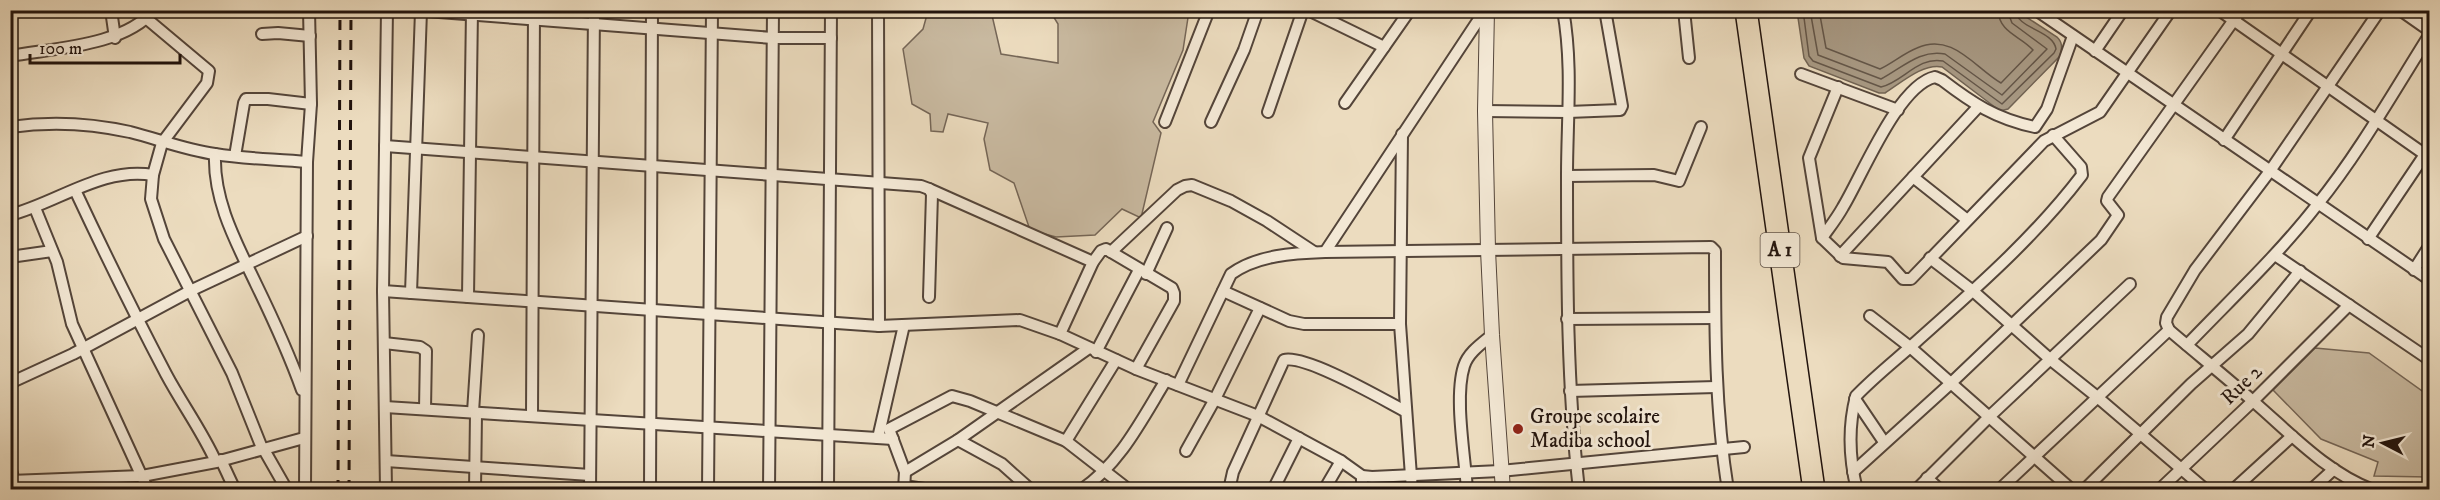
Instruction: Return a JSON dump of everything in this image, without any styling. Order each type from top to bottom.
[{"type":"highway","name":"A 1","points":[[1732,10],[1800,489]]},
{"type":"highway","name":"A 1","points":[[1746,10],[1814,489]]},
{"type":"street","points":[[111,10],[115,38]]},
{"type":"street","points":[[305,489],[309,10]]},
{"type":"street","points":[[386,489],[383,291],[387,10]]},
{"type":"street","points":[[590,489],[594,10]]},
{"type":"street","points":[[650,489],[652,10]]},
{"type":"street","points":[[708,489],[712,10]]},
{"type":"street","points":[[769,489],[773,10]]},
{"type":"street","points":[[828,489],[831,10]]},
{"type":"street","points":[[878,10],[879,326]]},
{"type":"street","points":[[1165,122],[1209,10]]},
{"type":"street","points":[[1211,122],[1244,50],[1258,10]]},
{"type":"street","points":[[1268,112],[1303,10]]},
{"type":"street","points":[[1308,10],[1384,47]]},
{"type":"street","points":[[1345,103],[1410,10]]},
{"type":"street","points":[[1563,10],[1569,75],[1567,176],[1570,391],[1579,489]]},
{"type":"street","points":[[1485,111],[1617,112],[1622,106],[1605,10]]},
{"type":"street","points":[[1684,10],[1689,58]]},
{"type":"street","points":[[2095,51],[2123,10]]},
{"type":"street","points":[[1838,87],[1809,158],[1822,238],[1843,258],[1888,262],[1905,280],[1913,277],[1966,219],[2049,138],[2100,112],[2171,10]]},
{"type":"street","points":[[2218,10],[2376,120],[2428,153],[2368,239]]},
{"type":"street","points":[[1853,472],[1950,384],[2108,231],[2118,213],[2108,202],[2108,198],[2241,10]]},
{"type":"street","points":[[2224,140],[2311,10]]},
{"type":"street","points":[[2373,489],[2358,487],[2292,436],[2169,330],[2167,317],[2195,270],[2270,171],[2380,10]]},
{"type":"street","points":[[2187,345],[2275,255],[2318,204],[2376,120],[2430,33],[2400,10]]},
{"type":"street","points":[[411,293],[417,148],[417,11],[534,15],[594,24],[772,38],[831,38]]},
{"type":"street","points":[[2038,11],[2430,280]]},
{"type":"street","points":[[1484,12],[1488,250],[1500,471],[1503,489]]},
{"type":"street","points":[[1319,252],[1484,12]]},
{"type":"street","points":[[468,297],[472,13]]},
{"type":"street","points":[[10,56],[115,38],[150,15],[204,65],[209,73],[207,83],[162,143],[153,175],[152,199],[158,224],[232,373],[262,448],[287,489]]},
{"type":"street","points":[[532,416],[534,15]]},
{"type":"street","points":[[262,34],[310,36]]},
{"type":"street","points":[[2035,127],[2047,109],[2073,36]]},
{"type":"street","points":[[1801,74],[1898,110]]},
{"type":"street","points":[[1822,238],[1843,207],[1880,136],[1898,110],[1920,84],[1935,77],[1978,107],[2035,127],[2081,167],[2082,175],[2055,208],[1973,291],[1858,394],[1851,412],[1853,472],[1857,489]]},
{"type":"street","points":[[235,156],[246,99],[310,104]]},
{"type":"street","points":[[1840,256],[1978,107]]},
{"type":"street","points":[[10,127],[68,123],[130,132],[162,143],[215,154],[307,162]]},
{"type":"street","points":[[1567,176],[1654,175],[1679,182],[1701,127]]},
{"type":"street","points":[[1402,134],[1400,324],[1412,489]]},
{"type":"street","points":[[385,146],[830,179],[929,189],[1093,262]]},
{"type":"street","points":[[215,154],[216,180],[222,207],[289,355],[305,399]]},
{"type":"street","points":[[10,215],[35,208],[106,178],[130,173],[153,175]]},
{"type":"street","points":[[1913,177],[1966,219]]},
{"type":"street","points":[[1111,252],[1177,190],[1192,185],[1231,201],[1319,252]]},
{"type":"street","points":[[929,189],[932,202],[929,297]]},
{"type":"street","points":[[75,190],[137,319],[179,398],[234,489]]},
{"type":"street","points":[[35,208],[63,284],[70,317],[148,489]]},
{"type":"street","points":[[905,472],[958,440],[1093,350],[1167,228]]},
{"type":"street","points":[[10,383],[84,348],[192,290],[307,236]]},
{"type":"street","points":[[2414,270],[2430,245]]},
{"type":"street","points":[[1178,385],[1231,274],[1246,265],[1265,259],[1319,252],[1712,248],[1715,251],[1716,387],[1721,449],[1728,489]]},
{"type":"street","points":[[1060,334],[1093,262],[1101,251],[1106,249],[1172,288],[1175,297],[1136,369]]},
{"type":"street","points":[[10,257],[52,251]]},
{"type":"street","points":[[2275,255],[2430,360]]},
{"type":"street","points":[[1930,258],[1973,291],[2051,360],[2206,489]]},
{"type":"street","points":[[2084,489],[2191,384],[2248,334],[2300,271]]},
{"type":"street","points":[[1916,489],[2130,284]]},
{"type":"street","points":[[383,291],[879,326],[1020,320],[1060,334],[1136,369],[1258,416],[1341,461],[1362,476],[1500,471],[1744,447]]},
{"type":"street","points":[[1223,291],[1289,321],[1304,324],[1400,324]]},
{"type":"street","name":"Rue 2","points":[[2159,489],[2253,401],[2349,305]]},
{"type":"street","points":[[1186,451],[1215,399],[1260,308]]},
{"type":"street","points":[[1870,316],[1910,347],[2072,489]]},
{"type":"street","points":[[1568,319],[1715,318]]},
{"type":"street","points":[[878,438],[904,325]]},
{"type":"street","points":[[1999,489],[2169,330]]},
{"type":"street","points":[[475,489],[474,412],[478,335]]},
{"type":"street","points":[[1467,489],[1460,398],[1461,379],[1464,365],[1470,354],[1492,335]]},
{"type":"street","points":[[384,343],[424,348],[427,355],[425,409]]},
{"type":"street","points":[[1229,489],[1233,472],[1284,360],[1291,359],[1321,368],[1405,411]]},
{"type":"street","points":[[1066,441],[1116,360]]},
{"type":"street","points":[[1081,489],[1105,471],[1118,455],[1166,380]]},
{"type":"street","points":[[1570,391],[1716,387]]},
{"type":"street","points":[[931,489],[904,488],[905,472],[889,429],[947,397],[960,398],[999,412],[1066,441],[1129,489]]},
{"type":"street","points":[[1855,399],[1884,442]]},
{"type":"street","points":[[385,407],[893,439]]},
{"type":"street","points":[[2233,489],[2292,436]]},
{"type":"street","points":[[10,467],[12,481],[77,485],[142,476],[218,461],[304,438]]},
{"type":"street","points":[[1273,489],[1299,438]]},
{"type":"street","points":[[958,440],[1002,464],[1031,489]]},
{"type":"street","points":[[386,461],[591,475]]},
{"type":"street","points":[[1324,489],[1341,461]]},
{"type":"street","points":[[2311,489],[2334,469]]},
{"type":"street","points":[[1362,476],[1362,489]]},
{"type":"street","points":[[1927,478],[1940,489]]},
{"type":"shaded area","points":[[928,11],[991,11],[1001,54],[1058,63],[1058,24],[1050,11],[1189,11],[1183,50],[1153,122],[1161,133],[1141,218],[1122,209],[1095,235],[1056,237],[1030,230],[1014,183],[990,170],[984,139],[988,123],[948,114],[943,132],[931,131],[930,114],[912,104],[903,49],[923,29]]},
{"type":"shaded area","points":[[2315,348],[2369,353],[2429,396],[2429,477],[2374,476],[2378,462],[2321,439],[2273,390]]},
{"type":"water","points":[[1797,11],[2017,11],[2057,37],[2061,44],[2061,51],[2060,56],[2008,109],[2000,111],[1942,67],[1927,68],[1905,79],[1885,93],[1879,93],[1809,66],[1804,58]]},
{"type":"railway","points":[[338,490],[340,10]]},
{"type":"railway","points":[[349,490],[351,10]]},
{"type":"place","name":"Groupe scolaire Madiba school","points":[[1518,429]]}]
